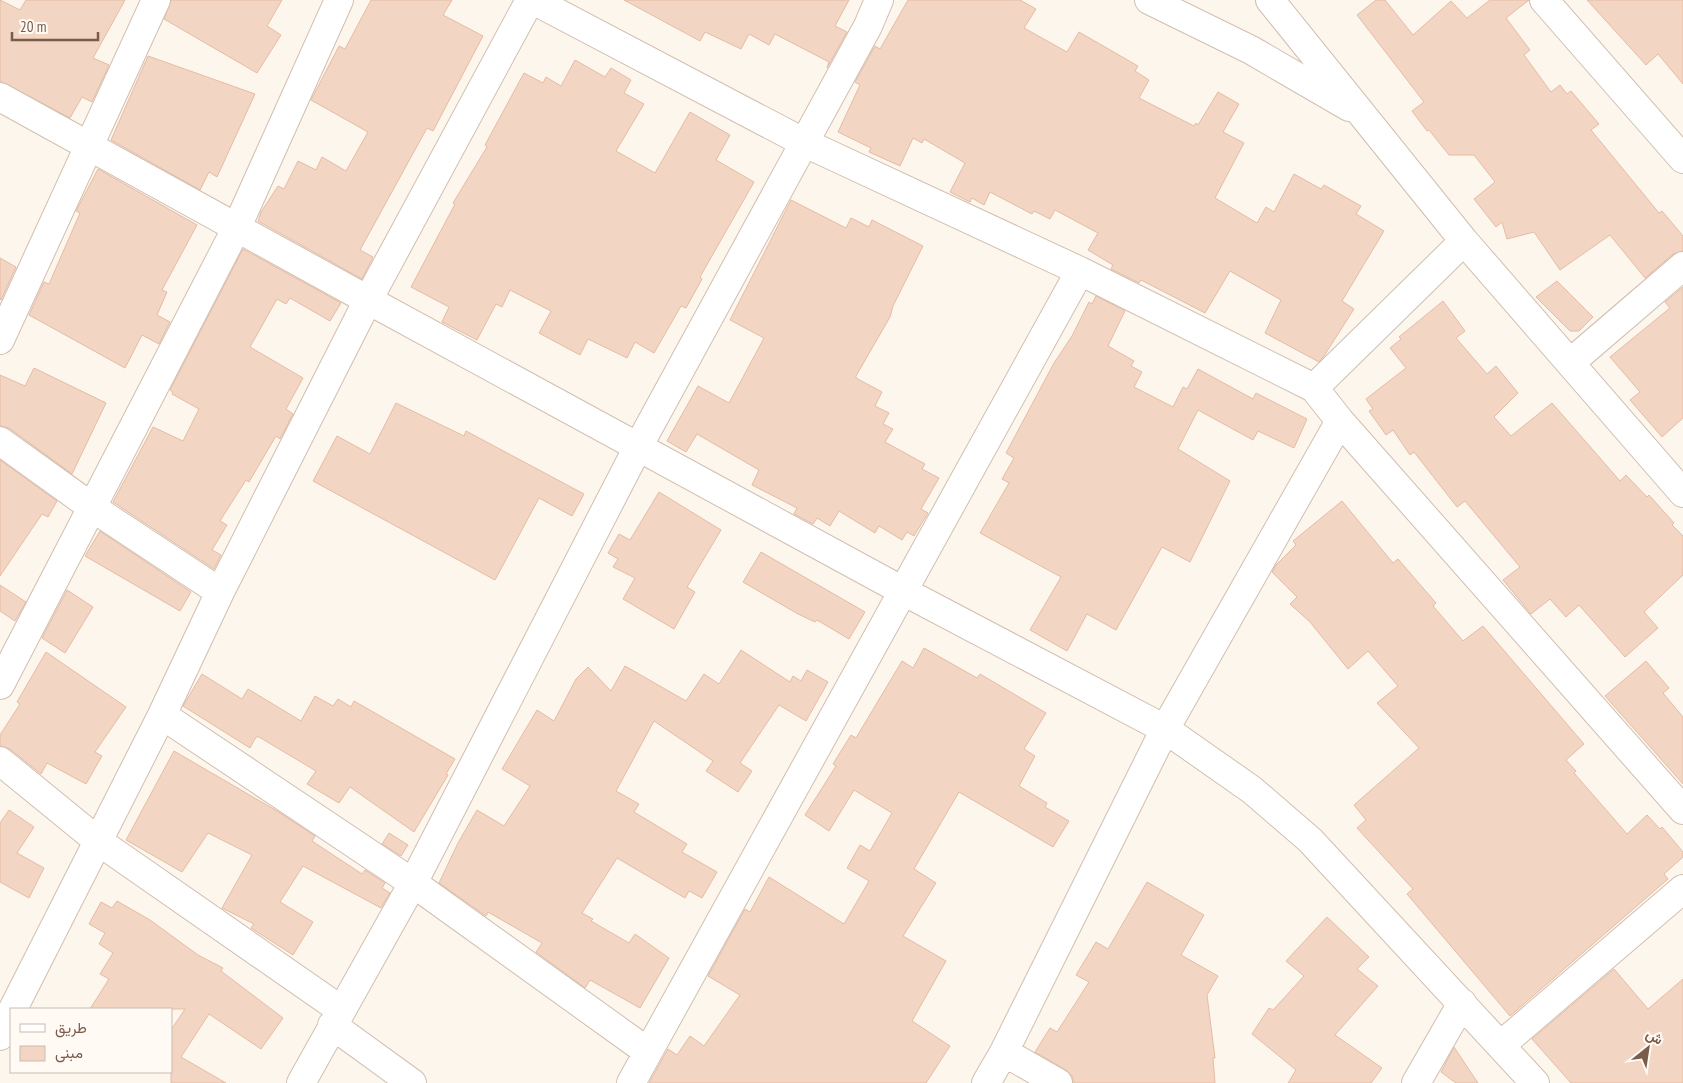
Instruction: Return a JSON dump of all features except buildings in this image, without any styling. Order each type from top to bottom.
[{"type":"street","points":[[0,340],[156,0]]},
{"type":"street","points":[[0,685],[237,226],[340,0]]},
{"type":"street","points":[[14,1008],[162,715],[220,592],[368,300],[532,0],[805,142],[1080,271],[1314,388],[1340,421],[1683,810]]},
{"type":"street","points":[[301,1083],[413,883],[638,448],[868,26],[879,0]]},
{"type":"street","points":[[1150,0],[1251,50],[1364,116]]},
{"type":"street","points":[[1270,0],[1464,241],[1683,494]]},
{"type":"street","points":[[1544,0],[1683,159]]},
{"type":"street","points":[[0,97],[638,448],[903,591],[1165,729],[1252,790],[1310,840],[1535,1083]]},
{"type":"street","points":[[1314,388],[1464,241]]},
{"type":"street","points":[[1570,363],[1683,266]]},
{"type":"street","points":[[631,1083],[1080,271]]},
{"type":"street","points":[[986,1083],[1004,1052],[1165,729],[1340,421]]},
{"type":"street","points":[[0,441],[93,508],[220,592]]},
{"type":"street","points":[[162,715],[413,883],[648,1052]]},
{"type":"street","points":[[0,761],[98,841],[337,1018],[412,1083]]},
{"type":"street","points":[[1501,1045],[1683,888]]},
{"type":"street","points":[[1416,1083],[1462,1003]]},
{"type":"street","points":[[0,1036],[10,1016]]},
{"type":"street","points":[[1004,1052],[1058,1083]]}]
